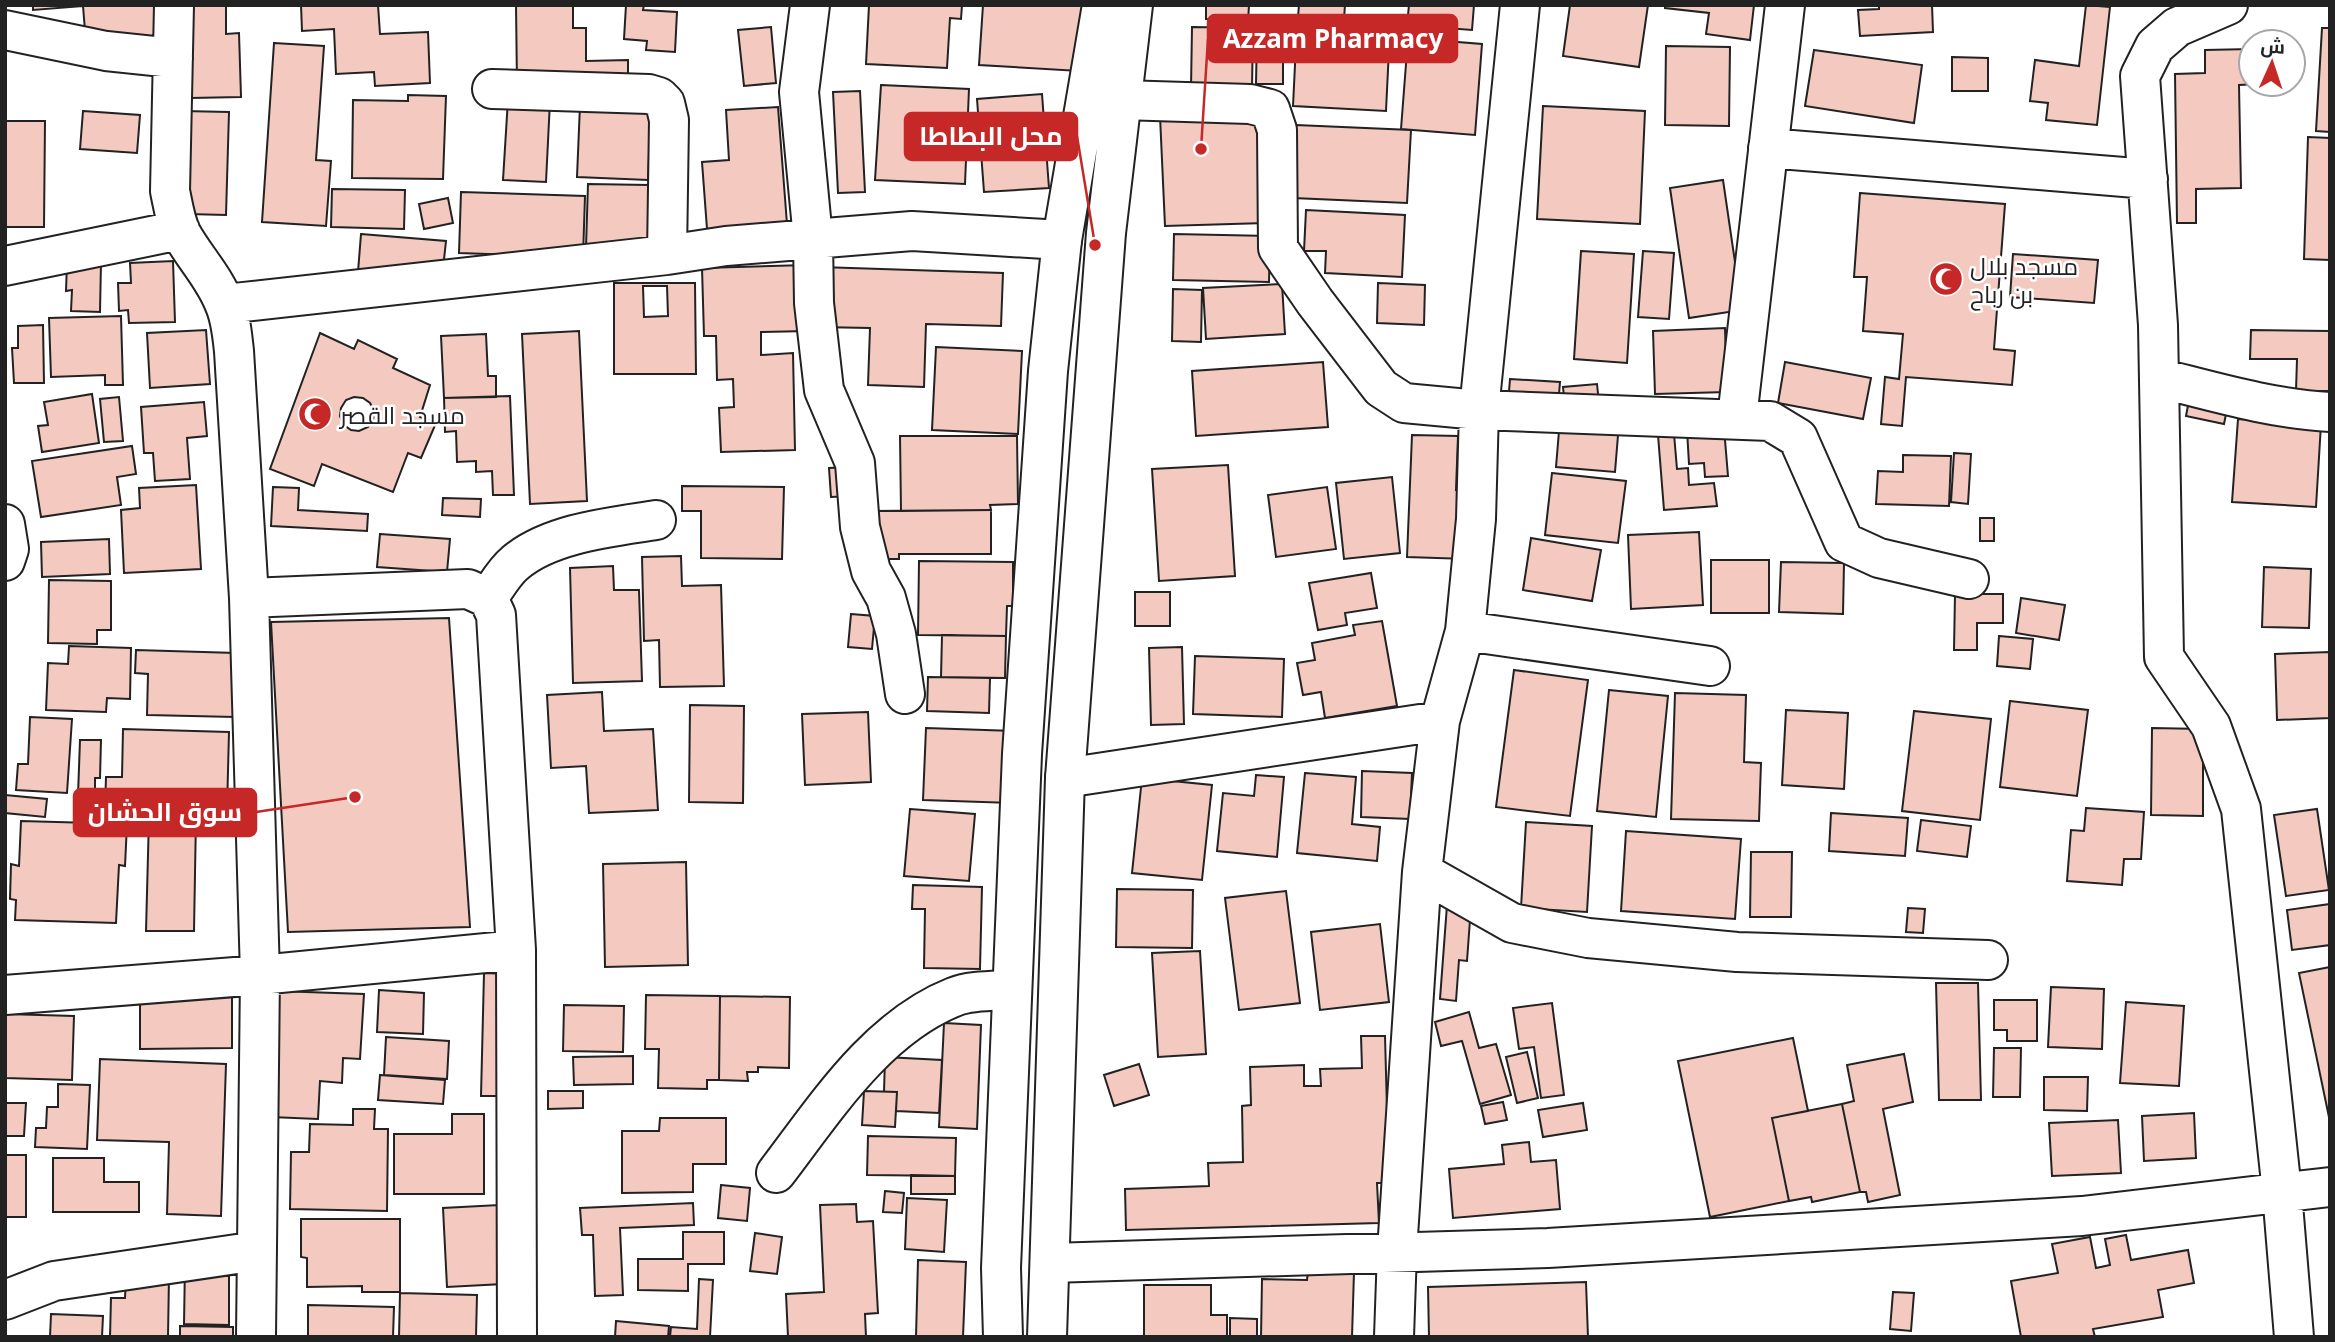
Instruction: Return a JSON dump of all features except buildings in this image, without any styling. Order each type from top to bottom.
[{"type":"street","points":[[174,5],[170,191],[180,230],[225,304],[232,327],[234,351],[249,598],[260,975],[256,1337]]},
{"type":"street","points":[[810,5],[799,92],[813,239],[814,303],[824,390],[855,463],[860,527],[870,571],[886,598],[896,634],[905,694]]},
{"type":"street","points":[[1003,1337],[1001,1268],[1012,990],[1025,713],[1048,371],[1062,240],[1102,5]]},
{"type":"street","points":[[1047,1337],[1065,778],[1105,247],[1133,5]]},
{"type":"street","points":[[1394,1337],[1396,1251],[1422,872],[1440,721],[1465,631],[1476,519],[1479,410],[1520,5]]},
{"type":"street","points":[[1737,418],[1785,5]]},
{"type":"street","points":[[2228,5],[2177,27],[2155,46],[2140,76],[2158,325],[2164,657],[2211,726],[2241,809],[2282,1192],[2294,1337]]},
{"type":"street","points":[[5,30],[106,51],[173,58]]},
{"type":"street","points":[[492,89],[623,92],[659,97],[665,103],[669,120],[667,255]]},
{"type":"street","points":[[1121,100],[1250,104],[1270,109],[1277,130],[1278,248],[1381,388],[1404,403],[1479,410],[1770,421],[1798,438],[1844,542],[1879,558],[1969,579]]},
{"type":"street","points":[[1768,148],[2148,179]]},
{"type":"street","points":[[5,266],[180,230]]},
{"type":"street","points":[[225,304],[667,255],[726,246],[912,231],[1062,240]]},
{"type":"street","points":[[2159,378],[2249,400],[2330,412]]},
{"type":"street","points":[[488,598],[514,564],[545,545],[598,529],[656,520]]},
{"type":"street","points":[[5,524],[9,549],[5,561]]},
{"type":"street","points":[[249,598],[468,589],[488,598],[496,615],[516,950],[517,1337]]},
{"type":"street","points":[[1465,631],[1710,666]]},
{"type":"street","points":[[1065,778],[1440,721]]},
{"type":"street","points":[[1422,872],[1513,923],[1588,938],[1737,953],[1988,960]]},
{"type":"street","points":[[5,995],[260,975],[516,950]]},
{"type":"street","points":[[776,1173],[834,1097],[872,1054],[918,1014],[956,995],[1012,990]]},
{"type":"street","points":[[1050,1263],[1562,1247],[2082,1216],[2330,1187]]},
{"type":"street","points":[[5,1300],[54,1281],[257,1251]]},
{"type":"place","name":"Azzam Pharmacy","points":[[1201,149]]},
{"type":"place","name":"محل البطاطا","points":[[1095,245]]},
{"type":"place","name":"مسجد بلال بن رباح","points":[[1946,279]]},
{"type":"place","name":"مسجد القصر","points":[[315,414]]},
{"type":"place","name":"سوق الحشان","points":[[355,797]]}]
